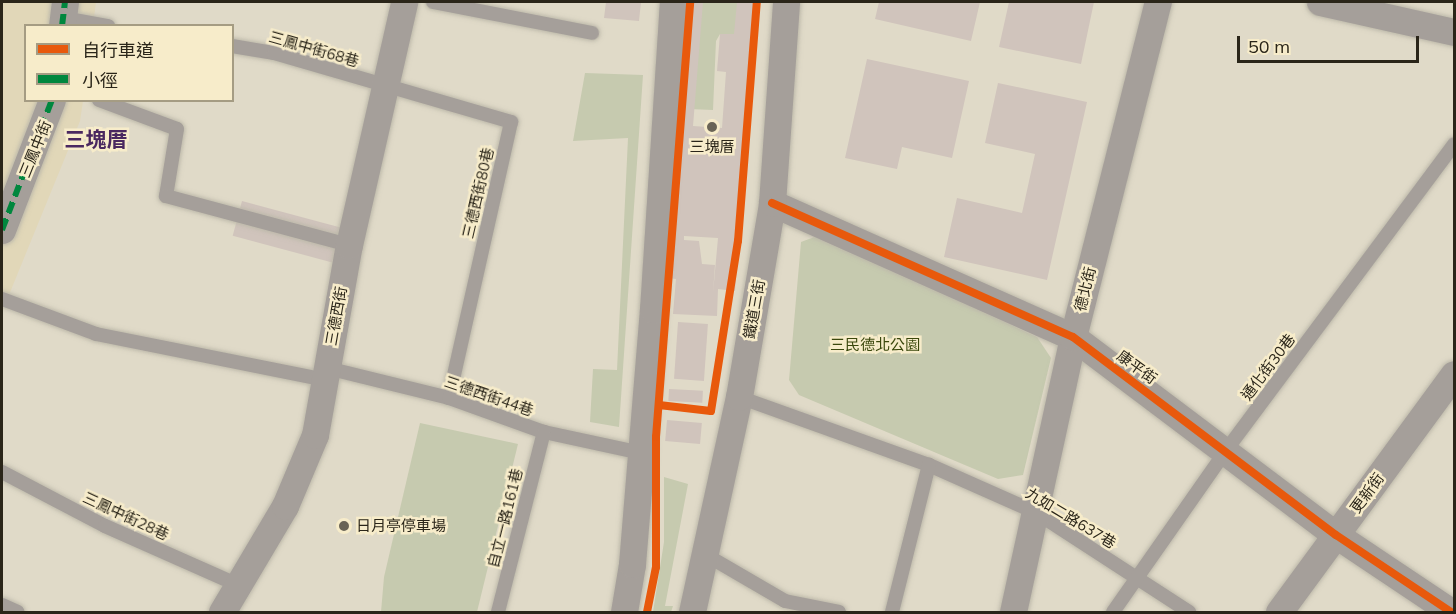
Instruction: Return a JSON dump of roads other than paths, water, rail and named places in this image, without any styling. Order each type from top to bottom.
[{"type":"street","name":"三德西街","points":[[222,612],[285,506],[315,435],[324,373],[349,245],[404,2]]},
{"type":"street","points":[[624,612],[632,564],[641,453],[673,2]]},
{"type":"street","name":"鐵道三街","points":[[692,612],[739,397],[772,203],[786,2]]},
{"type":"street","name":"德北街","points":[[1013,612],[1073,337],[1158,2]]},
{"type":"street","points":[[1320,2],[1455,32]]},
{"type":"street","name":"三鳳中街","points":[[2,230],[51,102]]},
{"type":"street","name":"康平街","points":[[772,203],[1073,337],[1227,449],[1336,535],[1451,612]]},
{"type":"street","name":"更新街","points":[[1279,612],[1455,374]]},
{"type":"lane","points":[[433,2],[592,33]]},
{"type":"lane","points":[[63,15],[100,24]]},
{"type":"lane","name":"三鳳中街68巷","points":[[234,46],[274,53],[386,87]]},
{"type":"lane","name":"三德西街80巷","points":[[386,87],[511,122],[449,398]]},
{"type":"lane","points":[[104,102],[177,129],[174,161],[166,196],[349,245]]},
{"type":"lane","name":"通化街30巷","points":[[1113,612],[1227,449],[1455,144]]},
{"type":"lane","name":"三德西街44巷","points":[[2,299],[96,334],[324,373],[449,398],[544,432],[641,453]]},
{"type":"lane","name":"九如二路637巷","points":[[739,397],[929,465],[1035,512],[1189,612]]},
{"type":"lane","name":"自立一路161巷","points":[[498,612],[544,432]]},
{"type":"lane","points":[[892,612],[929,465]]},
{"type":"lane","name":"三鳳中街28巷","points":[[2,472],[105,526],[238,585]]},
{"type":"lane","points":[[706,555],[785,601],[839,612]]},
{"type":"lane","points":[[2,605],[18,612]]},
{"type":"place","name":"三塊厝","points":[[712,127]]},
{"type":"place","name":"日月亭停車場","points":[[344,526]]},
{"type":"district","name":"三塊厝","points":[[96,139]]},
{"type":"park label","name":"三民德北公園","points":[[875,345]]}]
